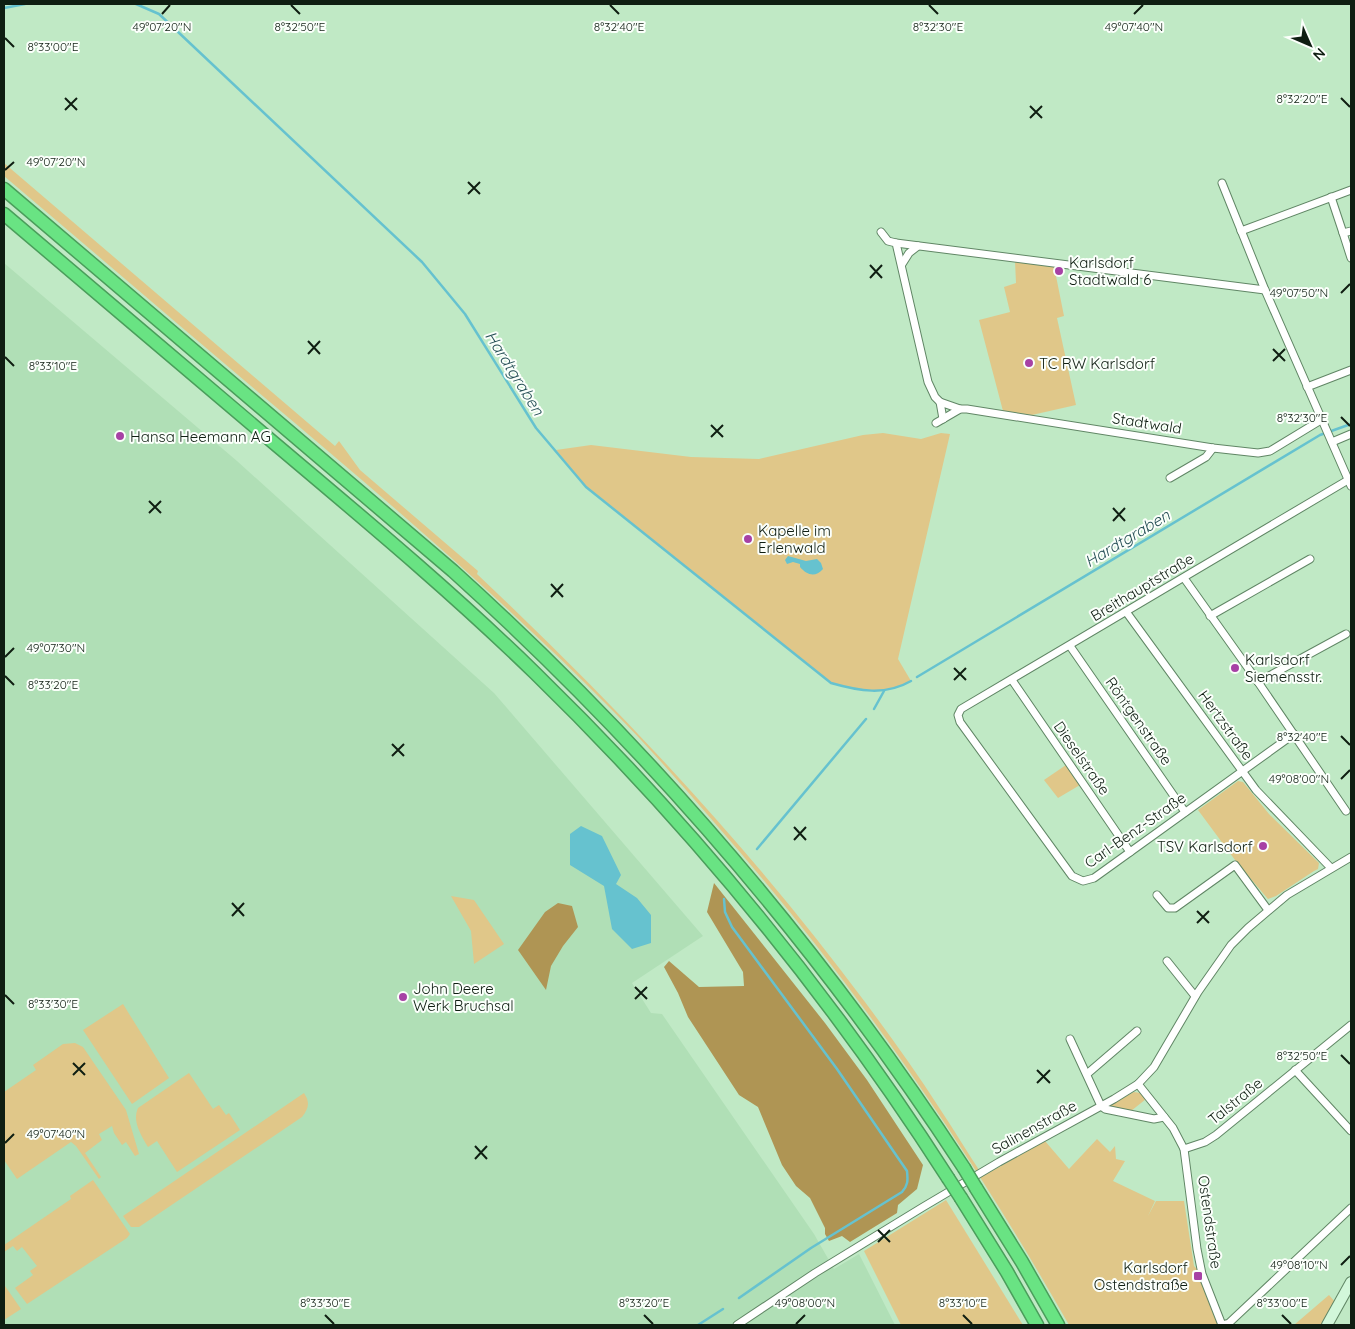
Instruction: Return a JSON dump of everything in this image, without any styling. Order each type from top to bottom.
[{"type":"highway","points":[[4,189],[453,571],[535,647],[602,714],[713,835],[810,952],[878,1042],[964,1168],[1058,1325]]},
{"type":"highway","points":[[4,214],[432,577],[534,672],[607,746],[700,847],[826,1001],[908,1115],[1007,1272],[1037,1325]]},
{"type":"street","points":[[1222,182],[1265,290],[1350,483]]},
{"type":"street","points":[[1241,231],[1351,190]]},
{"type":"street","points":[[1331,197],[1351,258]]},
{"type":"street","points":[[1344,233],[1351,231]]},
{"type":"street","points":[[881,232],[888,241],[896,243],[1265,290]]},
{"type":"street","points":[[896,243],[928,382],[932,392],[940,402],[939,421],[960,409]]},
{"type":"street","points":[[902,264],[907,255],[918,246]]},
{"type":"street","points":[[1308,387],[1351,370]]},
{"type":"street","name":"Stadtwald","points":[[940,402],[960,409],[1213,448],[1258,453],[1270,451],[1321,420]]},
{"type":"street","points":[[1331,441],[1351,434]]},
{"type":"street","points":[[1170,478],[1206,457],[1213,448]]},
{"type":"street","name":"Breithauptstraße","points":[[960,722],[958,716],[961,709],[1350,483]]},
{"type":"street","points":[[1210,616],[1310,559]]},
{"type":"street","points":[[1184,578],[1346,811]]},
{"type":"street","name":"Hertzstraße","points":[[1127,612],[1266,802],[1331,868]]},
{"type":"street","points":[[1258,682],[1346,634]]},
{"type":"street","name":"Röntgenstraße","points":[[1070,646],[1185,812]]},
{"type":"street","name":"Dieselstraße","points":[[1012,680],[1130,852]]},
{"type":"street","name":"Carl-Benz-Straße","points":[[960,722],[1072,876],[1083,881],[1094,878],[1294,734]]},
{"type":"street","name":"Salinenstraße","points":[[737,1325],[822,1269],[982,1172],[1138,1084],[1154,1066],[1195,996],[1231,945],[1287,895],[1351,857]]},
{"type":"street","points":[[1158,895],[1168,908],[1175,908],[1235,865],[1268,910]]},
{"type":"street","points":[[1167,961],[1195,996]]},
{"type":"street","name":"Talstraße","points":[[1184,1149],[1205,1142],[1216,1135],[1351,1025]]},
{"type":"street","points":[[1087,1074],[1137,1031]]},
{"type":"street","name":"Salinenstraße","points":[[1070,1039],[1100,1106]]},
{"type":"street","points":[[1295,1070],[1351,1131]]},
{"type":"street","points":[[1138,1084],[1180,1139],[1184,1149]]},
{"type":"street","points":[[1100,1106],[1105,1109],[1154,1119],[1164,1117]]},
{"type":"street","name":"Ostendstraße","points":[[1184,1149],[1202,1274],[1222,1325]]},
{"type":"street","points":[[1222,1325],[1229,1323],[1351,1208]]},
{"type":"street","points":[[1327,1325],[1351,1282]]},
{"type":"shaded area","points":[[4,163],[335,446],[339,441],[360,470],[478,571],[477,574],[581,675],[680,779],[821,944],[904,1055],[983,1176],[1045,1141],[1069,1169],[1097,1139],[1110,1152],[1115,1146],[1116,1159],[1125,1161],[1113,1181],[1155,1201],[1148,1216],[1156,1201],[1184,1201],[1194,1266],[1202,1274],[1222,1325],[1069,1325],[990,1192],[904,1064],[859,1002],[763,880],[651,750],[570,668],[438,546],[4,176]]},
{"type":"shaded area","name":"TC RW Karlsdorf","points":[[1015,261],[1054,266],[1064,316],[1057,318],[1076,405],[1032,415],[1003,411],[979,320],[1010,312],[1004,287],[1016,283]]},
{"type":"shaded area","points":[[4,263],[237,461],[494,693],[703,936],[632,983],[651,1013],[662,1014],[814,1234],[834,1269],[859,1254],[895,1325],[4,1325]]},
{"type":"shaded area","points":[[883,433],[921,439],[941,433],[950,434],[898,659],[911,681],[891,688],[871,691],[831,683],[586,487],[556,450],[591,445],[691,457],[759,459],[863,435]]},
{"type":"shaded area","points":[[1066,765],[1080,785],[1058,798],[1044,780]]},
{"type":"shaded area","name":"TSV Karlsdorf","points":[[1238,781],[1243,782],[1269,814],[1319,863],[1318,869],[1276,896],[1268,899],[1238,864],[1198,810]]},
{"type":"shaded area","points":[[714,883],[825,1023],[867,1080],[923,1165],[917,1189],[898,1205],[897,1213],[850,1242],[842,1236],[829,1241],[825,1234],[825,1228],[810,1198],[796,1186],[782,1165],[758,1107],[739,1095],[688,1017],[664,967],[669,961],[699,987],[744,986],[743,972],[707,912]]},
{"type":"shaded area","points":[[451,896],[474,900],[504,944],[474,964],[471,931]]},
{"type":"shaded area","points":[[558,903],[572,906],[578,927],[563,946],[551,966],[546,990],[518,950],[545,912]]},
{"type":"shaded area","points":[[123,1004],[169,1078],[132,1104],[83,1030]]},
{"type":"shaded area","points":[[75,1043],[83,1047],[126,1110],[139,1154],[135,1156],[126,1142],[122,1145],[112,1126],[99,1134],[102,1140],[85,1153],[101,1177],[99,1179],[76,1146],[71,1142],[17,1179],[4,1160],[4,1092],[36,1070],[33,1065],[63,1044]]},
{"type":"shaded area","points":[[189,1073],[213,1109],[219,1105],[226,1115],[229,1113],[240,1130],[177,1172],[157,1141],[148,1147],[138,1128],[136,1113],[138,1108]]},
{"type":"shaded area","points":[[1134,1092],[1140,1093],[1146,1099],[1131,1111],[1110,1107],[1110,1105]]},
{"type":"shaded area","points":[[304,1093],[308,1105],[302,1117],[139,1227],[131,1227],[123,1216]]},
{"type":"shaded area","points":[[93,1180],[130,1234],[127,1238],[27,1304],[15,1288],[33,1275],[30,1271],[37,1266],[22,1247],[17,1251],[13,1246],[4,1252],[4,1245],[71,1199],[70,1196]]},
{"type":"shaded area","points":[[946,1200],[1023,1325],[901,1325],[864,1251]]},
{"type":"shaded area","points":[[4,1287],[21,1309],[4,1320]]},
{"type":"shaded area","points":[[1329,1295],[1335,1302],[1323,1325],[1294,1325]]},
{"type":"water","points":[[788,556],[806,561],[817,559],[823,569],[817,574],[808,574],[800,567],[800,564],[793,562],[787,564],[785,560]]},
{"type":"water","points":[[581,826],[602,836],[621,875],[616,884],[637,898],[651,915],[651,943],[632,949],[612,929],[604,886],[570,865],[570,834]]},
{"type":"waterway","name":"Hardtgraben","points":[[4,8],[25,4]]},
{"type":"waterway","name":"Hardtgraben","points":[[136,4],[159,14],[422,262],[465,314],[536,428],[586,487],[831,683],[872,691],[891,689],[911,681]]},
{"type":"waterway","name":"Hardtgraben","points":[[917,677],[1320,435],[1351,424]]},
{"type":"waterway","points":[[874,709],[884,691]]},
{"type":"waterway","points":[[757,849],[866,719]]},
{"type":"waterway","points":[[724,899],[725,912],[732,927],[837,1069],[907,1171],[906,1185],[902,1192],[811,1248],[739,1298]]},
{"type":"waterway","points":[[698,1325],[723,1309]]},
{"type":"place","name":"Karlsdorf Stadtwald 6","points":[[1059,271]]},
{"type":"place","name":"TC RW Karlsdorf","points":[[1029,363]]},
{"type":"place","name":"Hansa Heemann AG","points":[[120,436]]},
{"type":"place","name":"Kapelle im Erlenwald","points":[[748,539]]},
{"type":"place","name":"Karlsdorf Siemensstr.","points":[[1235,668]]},
{"type":"place","name":"TSV Karlsdorf","points":[[1263,846]]},
{"type":"place","name":"John Deere Werk Bruchsal","points":[[403,997]]},
{"type":"place","name":"Karlsdorf Ostendstraße","points":[[1198,1276]]}]
